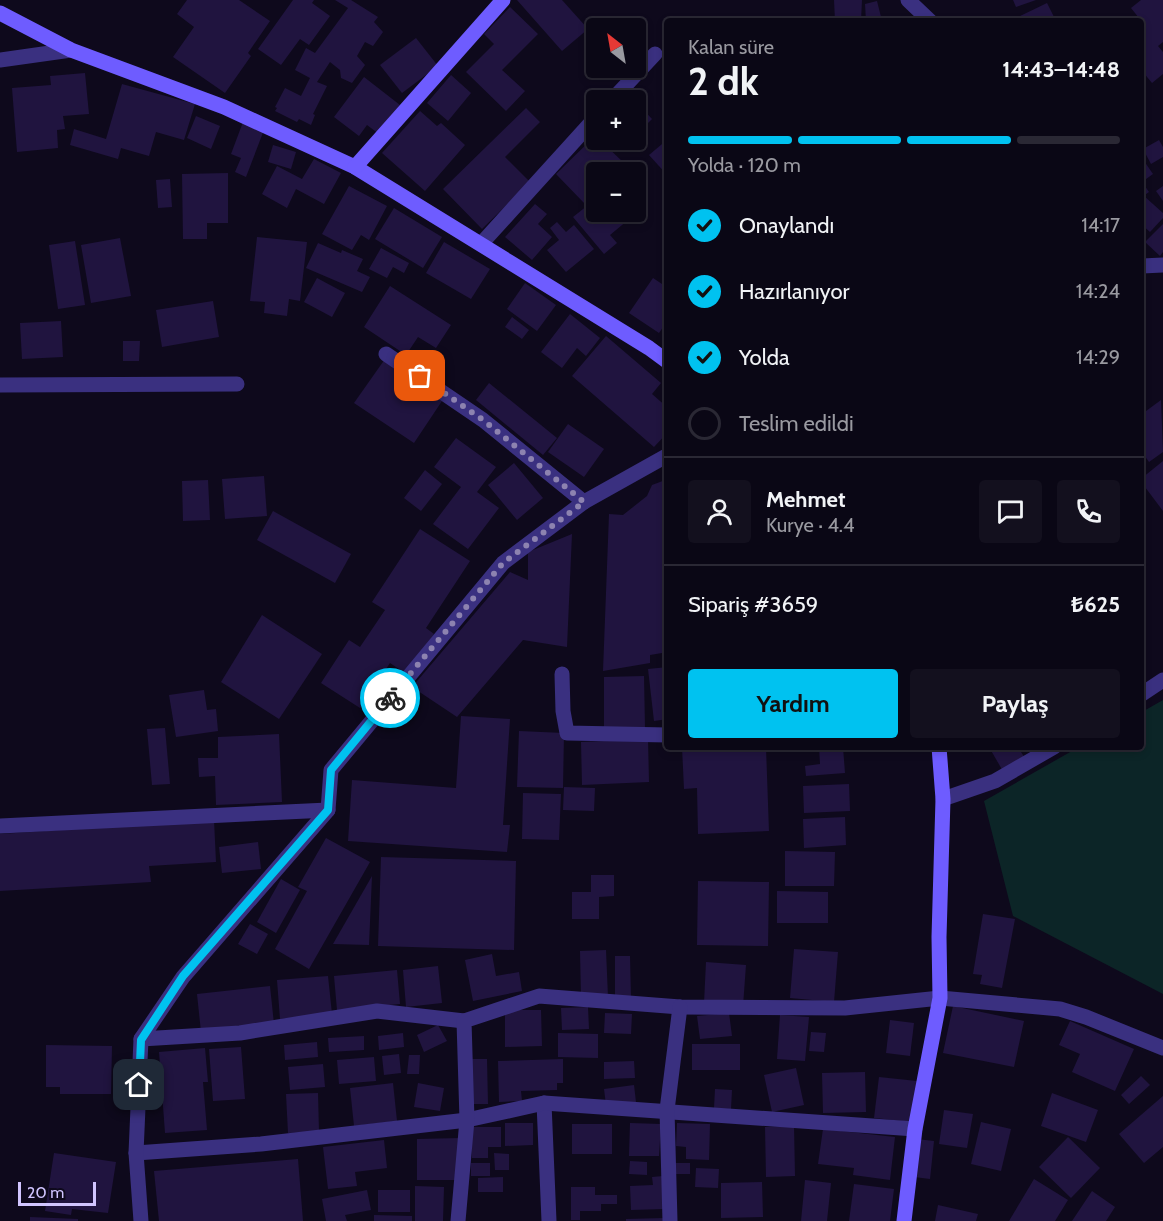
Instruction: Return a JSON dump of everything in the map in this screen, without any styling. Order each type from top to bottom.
[{"type":"street","points":[[355,167],[502,0]]},
{"type":"street","points":[[910,2],[928,0]]},
{"type":"street","points":[[910,2],[927,18]]},
{"type":"street","points":[[0,13],[71,50],[224,107],[355,167],[664,359]]},
{"type":"street","points":[[0,60],[71,50]]},
{"type":"street","points":[[621,90],[655,54]]},
{"type":"street","points":[[481,244],[586,128]]},
{"type":"street","points":[[1144,266],[1163,265]]},
{"type":"street","points":[[386,354],[483,420],[584,502]]},
{"type":"street","points":[[0,385],[237,384]]},
{"type":"street","points":[[141,1221],[136,1153],[141,1040],[183,976],[328,810],[331,770],[503,563],[584,502],[664,457]]},
{"type":"street","points":[[562,674],[563,711],[567,733],[664,735]]},
{"type":"street","points":[[1144,693],[1163,680]]},
{"type":"street","points":[[904,1221],[915,1129],[940,998],[939,937],[943,800],[939,750]]},
{"type":"street","points":[[943,800],[995,782],[1049,750]]},
{"type":"street","points":[[0,825],[328,810]]},
{"type":"street","points":[[141,1040],[240,1033],[377,1011],[464,1021],[539,996],[680,1007],[845,1008],[940,998],[1060,1009],[1163,1048]]},
{"type":"street","points":[[670,1221],[667,1110],[680,1007]]},
{"type":"street","points":[[458,1221],[466,1120],[464,1021]]},
{"type":"street","points":[[136,1153],[261,1144],[466,1120],[544,1103],[915,1129]]},
{"type":"street","points":[[544,1103],[549,1221]]},
{"type":"green space","points":[[1163,700],[1163,994],[1013,916],[984,801],[1074,750],[1144,750],[1144,711]]},
{"type":"building","points":[[187,0],[239,0],[270,21],[248,53],[251,56],[225,93],[173,57],[194,27],[177,14]]},
{"type":"building","points":[[293,0],[314,0],[312,3],[330,16],[309,45],[300,39],[281,65],[258,49]]},
{"type":"building","points":[[335,0],[351,0],[378,17],[374,22],[383,32],[373,46],[365,42],[357,56],[365,65],[352,83],[341,78],[340,70],[330,62],[317,82],[327,86],[313,114],[315,115],[311,125],[299,119],[297,122],[275,111],[277,108],[275,107],[285,88],[301,96],[310,78],[295,70],[306,48],[315,53],[348,8]]},
{"type":"building","points":[[517,0],[562,0],[586,27],[586,31],[562,51]]},
{"type":"building","points":[[834,0],[862,0],[861,18],[835,18]]},
{"type":"building","points":[[1013,0],[1036,0],[1016,7]]},
{"type":"building","points":[[1141,0],[1163,0],[1163,42],[1158,46],[1163,52],[1163,74],[1152,83],[1144,73],[1144,18],[1139,18],[1131,8]]},
{"type":"building","points":[[877,1],[881,18],[866,18],[865,4]]},
{"type":"building","points":[[1047,3],[1054,18],[1016,18]]},
{"type":"building","points":[[510,7],[538,34],[502,70],[525,91],[506,111],[466,72],[494,44],[484,34]]},
{"type":"building","points":[[416,38],[438,66],[402,93],[380,65]]},
{"type":"building","points":[[85,73],[89,114],[63,116],[65,129],[57,130],[58,148],[17,152],[12,88],[51,85],[50,76]]},
{"type":"building","points":[[451,75],[471,93],[448,121],[427,103]]},
{"type":"building","points":[[364,77],[400,105],[379,134],[367,125],[359,136],[334,117]]},
{"type":"building","points":[[122,84],[195,104],[184,140],[156,132],[149,156],[121,148],[118,159],[70,145],[74,129],[106,139]]},
{"type":"building","points":[[526,108],[540,122],[505,157],[530,182],[482,229],[443,189]]},
{"type":"building","points":[[420,111],[437,126],[441,123],[465,145],[425,191],[382,153]]},
{"type":"building","points":[[646,113],[652,119],[646,125]]},
{"type":"building","points":[[196,116],[220,126],[211,149],[187,138]]},
{"type":"building","points":[[243,122],[264,130],[246,177],[235,172],[241,158],[231,154]]},
{"type":"building","points":[[1159,140],[1163,147],[1163,157],[1151,164],[1144,148]]},
{"type":"building","points":[[664,142],[664,172],[649,155]]},
{"type":"building","points":[[273,145],[296,152],[291,169],[268,162]]},
{"type":"building","points":[[586,145],[586,150],[610,150],[623,162],[586,162],[585,204],[556,174]]},
{"type":"building","points":[[314,159],[341,173],[324,204],[296,189],[287,208],[262,194],[277,166],[302,179]]},
{"type":"building","points":[[1144,161],[1153,174],[1144,181]]},
{"type":"building","points":[[228,173],[228,223],[207,223],[207,239],[183,239],[182,174]]},
{"type":"building","points":[[170,179],[172,207],[158,208],[156,180]]},
{"type":"building","points":[[1144,185],[1149,192],[1144,196]]},
{"type":"building","points":[[349,186],[387,206],[369,240],[361,235],[352,250],[322,234]]},
{"type":"building","points":[[1163,186],[1163,201],[1156,191]]},
{"type":"building","points":[[1144,196],[1163,213],[1163,218],[1150,232],[1144,227]]},
{"type":"building","points":[[535,204],[547,214],[538,224],[552,237],[532,260],[505,237]]},
{"type":"building","points":[[586,207],[586,222],[626,222],[610,235],[617,243],[604,254],[573,217]]},
{"type":"building","points":[[394,208],[442,237],[423,268],[375,239]]},
{"type":"building","points":[[557,222],[566,232],[574,225],[594,249],[566,272],[547,250],[559,240],[550,228]]},
{"type":"building","points":[[1163,224],[1163,252],[1160,256],[1145,242]]},
{"type":"building","points":[[257,237],[307,242],[300,301],[289,299],[287,316],[264,313],[265,302],[250,301]]},
{"type":"building","points":[[120,238],[131,296],[91,303],[81,245]]},
{"type":"building","points":[[75,241],[85,305],[58,309],[49,245]]},
{"type":"building","points":[[444,242],[490,269],[471,299],[426,273]]},
{"type":"building","points":[[318,243],[363,259],[357,271],[370,277],[362,292],[306,268]]},
{"type":"building","points":[[381,248],[409,263],[404,273],[393,267],[387,278],[369,269]]},
{"type":"building","points":[[317,278],[345,293],[332,317],[304,302]]},
{"type":"building","points":[[653,278],[664,285],[664,326],[659,333],[629,313]]},
{"type":"building","points":[[525,283],[556,305],[537,331],[507,309]]},
{"type":"building","points":[[390,286],[451,325],[436,348],[418,337],[406,355],[364,327]]},
{"type":"building","points":[[213,301],[219,337],[162,347],[156,310]]},
{"type":"building","points":[[570,314],[600,338],[586,356],[577,348],[562,368],[541,352]]},
{"type":"building","points":[[512,317],[529,330],[522,339],[505,327]]},
{"type":"building","points":[[61,321],[63,357],[22,359],[20,323]]},
{"type":"building","points":[[606,336],[661,383],[652,394],[664,404],[664,436],[654,447],[572,376]]},
{"type":"building","points":[[123,341],[140,341],[139,361],[123,361]]},
{"type":"building","points":[[385,359],[444,398],[414,443],[354,403]]},
{"type":"building","points":[[489,383],[557,438],[543,455],[476,400]]},
{"type":"building","points":[[1161,400],[1163,452],[1149,462],[1144,455],[1144,413]]},
{"type":"building","points":[[568,424],[604,449],[584,477],[548,452]]},
{"type":"building","points":[[456,438],[496,467],[477,492],[499,508],[468,549],[433,524],[461,487],[434,467]]},
{"type":"building","points":[[1163,461],[1163,511],[1144,486],[1144,476]]},
{"type":"building","points":[[514,463],[543,498],[517,520],[488,485]]},
{"type":"building","points":[[425,470],[442,484],[421,511],[404,498]]},
{"type":"building","points":[[264,476],[267,516],[225,519],[222,479]]},
{"type":"building","points":[[208,480],[210,520],[183,521],[182,481]]},
{"type":"building","points":[[664,480],[664,653],[650,655],[650,663],[603,671],[609,514],[623,515],[647,496],[652,485]]},
{"type":"building","points":[[273,511],[351,554],[335,583],[257,540]]},
{"type":"building","points":[[420,529],[470,561],[426,628],[434,634],[408,675],[390,663],[360,708],[321,683],[349,640],[360,647],[385,610],[372,602]]},
{"type":"building","points":[[572,534],[567,647],[523,640],[457,717],[412,687],[510,572],[528,580],[528,552]]},
{"type":"building","points":[[262,615],[322,654],[279,719],[221,682]]},
{"type":"building","points":[[664,667],[664,720],[654,721],[648,669]]},
{"type":"building","points":[[644,676],[645,728],[604,729],[604,677]]},
{"type":"building","points":[[204,690],[207,710],[216,709],[218,731],[176,737],[169,695]]},
{"type":"building","points":[[461,716],[510,719],[503,825],[510,825],[507,852],[348,841],[352,780],[456,788]]},
{"type":"building","points":[[165,728],[170,784],[152,785],[147,729]]},
{"type":"building","points":[[519,731],[564,733],[563,788],[517,787]]},
{"type":"building","points":[[279,734],[282,802],[216,805],[215,776],[199,777],[198,758],[218,758],[218,737]]},
{"type":"building","points":[[648,739],[649,782],[582,785],[581,742]]},
{"type":"building","points":[[682,750],[766,750],[769,831],[698,834],[697,788],[684,789]]},
{"type":"building","points":[[819,750],[843,750],[845,773],[806,776],[805,766],[820,764]]},
{"type":"building","points":[[991,750],[1020,750],[1026,760],[1004,773]]},
{"type":"building","points":[[849,784],[850,811],[804,813],[803,786]]},
{"type":"building","points":[[564,787],[595,788],[594,811],[563,810]]},
{"type":"building","points":[[523,793],[561,794],[559,840],[522,839]]},
{"type":"building","points":[[845,817],[846,845],[804,848],[803,819]]},
{"type":"building","points":[[214,820],[216,862],[149,866],[151,882],[0,891],[0,834]]},
{"type":"building","points":[[326,838],[370,862],[309,969],[275,949],[307,891],[298,887]]},
{"type":"building","points":[[258,842],[261,869],[222,873],[219,847]]},
{"type":"building","points":[[785,851],[835,852],[834,886],[785,886]]},
{"type":"building","points":[[381,857],[516,861],[514,950],[378,946]]},
{"type":"building","points":[[591,875],[614,875],[614,896],[599,897],[599,919],[572,919],[572,892],[591,892]]},
{"type":"building","points":[[372,876],[369,945],[333,944]]},
{"type":"building","points":[[281,879],[300,890],[276,933],[257,922]]},
{"type":"building","points":[[698,881],[769,882],[768,946],[697,945]]},
{"type":"building","points":[[777,891],[828,892],[828,923],[777,923]]},
{"type":"building","points":[[983,914],[1015,919],[1002,988],[980,984],[982,975],[973,974]]},
{"type":"building","points":[[250,924],[268,934],[257,954],[238,944]]},
{"type":"building","points":[[794,949],[838,952],[834,1002],[790,998]]},
{"type":"building","points":[[606,950],[608,997],[581,997],[580,951]]},
{"type":"building","points":[[492,954],[496,976],[519,972],[522,991],[473,1001],[465,960]]},
{"type":"building","points":[[615,956],[630,956],[631,999],[615,999]]},
{"type":"building","points":[[706,962],[746,965],[743,1006],[704,1003]]},
{"type":"building","points":[[438,966],[442,1003],[406,1007],[403,970]]},
{"type":"building","points":[[397,970],[400,1004],[337,1010],[334,976]]},
{"type":"building","points":[[328,976],[332,1014],[280,1019],[277,980]]},
{"type":"building","points":[[270,986],[274,1024],[201,1032],[197,994]]},
{"type":"building","points":[[953,1006],[1024,1021],[1014,1067],[943,1053]]},
{"type":"building","points":[[588,1007],[589,1029],[562,1030],[561,1008]]},
{"type":"building","points":[[505,1010],[541,1010],[542,1046],[505,1047]]},
{"type":"building","points":[[605,1013],[632,1014],[631,1034],[604,1033]]},
{"type":"building","points":[[729,1013],[732,1036],[700,1039],[697,1016]]},
{"type":"building","points":[[780,1015],[809,1017],[805,1061],[777,1059]]},
{"type":"building","points":[[890,1020],[914,1023],[910,1056],[886,1053]]},
{"type":"building","points":[[1070,1021],[1134,1049],[1115,1091],[1072,1072],[1080,1054],[1059,1045]]},
{"type":"building","points":[[438,1025],[447,1041],[424,1052],[417,1035]]},
{"type":"building","points":[[811,1032],[826,1033],[824,1052],[809,1051]]},
{"type":"building","points":[[403,1033],[404,1047],[379,1050],[378,1036]]},
{"type":"building","points":[[558,1033],[598,1034],[598,1058],[558,1057]]},
{"type":"building","points":[[364,1036],[364,1050],[329,1052],[328,1038]]},
{"type":"building","points":[[317,1042],[318,1057],[285,1060],[284,1045]]},
{"type":"building","points":[[692,1044],[740,1044],[740,1070],[692,1070]]},
{"type":"building","points":[[46,1045],[112,1046],[111,1094],[60,1094],[60,1087],[46,1087]]},
{"type":"building","points":[[241,1047],[245,1099],[213,1101],[209,1049]]},
{"type":"building","points":[[205,1048],[208,1082],[203,1082],[207,1130],[165,1133],[159,1052]]},
{"type":"building","points":[[399,1054],[401,1073],[384,1075],[382,1056]]},
{"type":"building","points":[[409,1055],[420,1055],[419,1074],[407,1074]]},
{"type":"building","points":[[374,1057],[376,1081],[339,1084],[337,1060]]},
{"type":"building","points":[[471,1059],[487,1059],[488,1104],[473,1104]]},
{"type":"building","points":[[563,1059],[563,1083],[557,1083],[557,1090],[521,1091],[522,1101],[499,1102],[498,1061]]},
{"type":"building","points":[[634,1061],[635,1078],[604,1079],[604,1062]]},
{"type":"building","points":[[323,1064],[325,1087],[290,1090],[288,1067]]},
{"type":"building","points":[[796,1068],[804,1105],[772,1112],[764,1075]]},
{"type":"building","points":[[865,1072],[866,1112],[823,1113],[822,1073]]},
{"type":"building","points":[[1141,1076],[1150,1085],[1129,1104],[1121,1095]]},
{"type":"building","points":[[879,1077],[917,1081],[912,1122],[874,1118]]},
{"type":"building","points":[[393,1083],[397,1121],[354,1126],[350,1088]]},
{"type":"building","points":[[418,1083],[444,1088],[440,1111],[414,1107]]},
{"type":"building","points":[[634,1085],[636,1102],[606,1105],[604,1089]]},
{"type":"building","points":[[715,1089],[732,1090],[731,1109],[714,1108]]},
{"type":"building","points":[[318,1093],[319,1132],[288,1133],[286,1094]]},
{"type":"building","points":[[1052,1093],[1098,1110],[1086,1142],[1041,1126]]},
{"type":"building","points":[[1163,1096],[1163,1147],[1144,1163],[1119,1134]]},
{"type":"building","points":[[944,1110],[973,1114],[967,1148],[939,1144]]},
{"type":"building","points":[[981,1122],[1011,1129],[1001,1171],[971,1164]]},
{"type":"building","points":[[505,1123],[533,1123],[533,1145],[505,1146]]},
{"type":"building","points":[[630,1123],[661,1124],[659,1156],[629,1156]]},
{"type":"building","points":[[677,1123],[710,1124],[709,1160],[686,1159],[686,1147],[676,1146]]},
{"type":"building","points":[[572,1124],[612,1124],[612,1154],[572,1154]]},
{"type":"building","points":[[794,1126],[795,1176],[766,1177],[765,1127]]},
{"type":"building","points":[[472,1127],[501,1127],[501,1147],[488,1147],[488,1158],[472,1158]]},
{"type":"building","points":[[823,1129],[895,1137],[890,1180],[853,1175],[854,1168],[818,1164]]},
{"type":"building","points":[[1068,1137],[1100,1168],[1071,1198],[1039,1167]]},
{"type":"building","points":[[461,1138],[462,1180],[417,1180],[417,1139]]},
{"type":"building","points":[[917,1139],[934,1141],[930,1179],[914,1177]]},
{"type":"building","points":[[384,1140],[387,1168],[355,1172],[357,1186],[328,1189],[323,1147]]},
{"type":"building","points":[[54,1153],[116,1162],[108,1213],[72,1209],[71,1215],[45,1211]]},
{"type":"building","points":[[494,1153],[509,1154],[509,1170],[495,1170]]},
{"type":"building","points":[[298,1159],[303,1221],[159,1221],[154,1171]]},
{"type":"building","points":[[630,1161],[647,1162],[647,1175],[629,1174]]},
{"type":"building","points":[[471,1163],[490,1163],[490,1176],[471,1176]]},
{"type":"building","points":[[675,1163],[690,1163],[690,1174],[675,1174]]},
{"type":"building","points":[[696,1168],[719,1169],[718,1188],[695,1187]]},
{"type":"building","points":[[663,1176],[664,1209],[631,1210],[630,1186],[653,1185],[652,1177]]},
{"type":"building","points":[[503,1177],[503,1192],[478,1192],[478,1178]]},
{"type":"building","points":[[1034,1179],[1068,1200],[1055,1221],[1009,1221]]},
{"type":"building","points":[[805,1180],[831,1183],[827,1221],[801,1221]]},
{"type":"building","points":[[762,1182],[763,1217],[721,1218],[721,1183]]},
{"type":"building","points":[[854,1184],[894,1189],[890,1221],[849,1221]]},
{"type":"building","points":[[415,1186],[444,1187],[443,1221],[415,1221]]},
{"type":"building","points":[[571,1187],[595,1187],[595,1195],[617,1195],[617,1204],[601,1204],[601,1211],[580,1211],[580,1220],[571,1220]]},
{"type":"building","points":[[367,1190],[371,1210],[345,1215],[347,1221],[326,1221],[322,1199]]},
{"type":"building","points":[[378,1190],[410,1190],[410,1212],[378,1212]]},
{"type":"building","points":[[1092,1191],[1115,1207],[1106,1221],[1072,1221]]},
{"type":"building","points":[[938,1205],[978,1214],[976,1221],[935,1221]]},
{"type":"building","points":[[374,1215],[412,1216],[412,1221],[374,1221]]},
{"type":"building","points":[[30,1217],[78,1219],[78,1221],[30,1221]]},
{"type":"building","points":[[665,1218],[665,1221],[626,1221],[626,1219]]},
{"type":"way so far","points":[[390,698],[503,563],[584,502],[483,420],[420,376]]},
{"type":"route","points":[[139,1085],[141,1040],[183,976],[328,810],[331,770],[390,698]]}]
